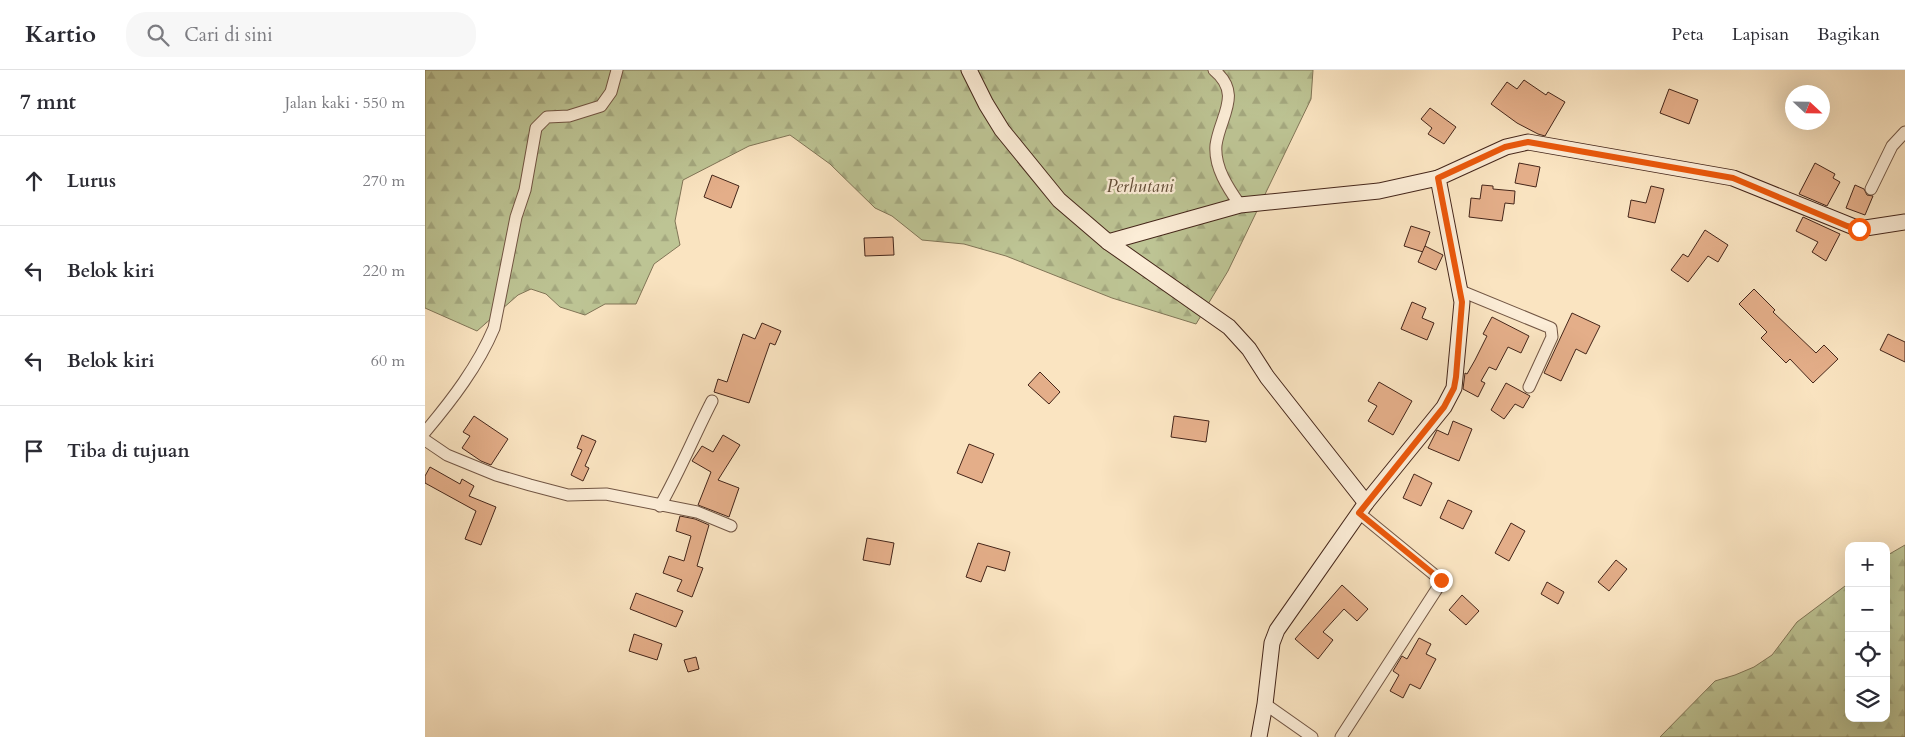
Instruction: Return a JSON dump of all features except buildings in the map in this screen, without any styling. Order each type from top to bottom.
[{"type":"street","points":[[425,432],[448,405],[487,345],[494,328],[515,217],[525,190],[536,128],[547,118],[569,116],[601,106],[611,92],[617,70]]},
{"type":"street","points":[[969,70],[991,113],[1024,159],[1059,200],[1108,242],[1217,317],[1239,337],[1363,508],[1442,581],[1341,737]]},
{"type":"street","points":[[1214,70],[1227,84],[1229,94],[1216,145],[1217,160],[1228,188],[1240,205]]},
{"type":"street","points":[[1871,188],[1892,146],[1905,132]]},
{"type":"street","points":[[1108,242],[1240,205],[1379,191],[1438,178],[1505,147],[1528,142],[1733,178],[1847,226],[1859,229],[1905,222]]},
{"type":"street","points":[[1259,737],[1272,643],[1277,630],[1363,508],[1450,398],[1456,377],[1462,302],[1438,178]]},
{"type":"street","points":[[1461,292],[1551,328],[1552,337],[1529,387]]},
{"type":"street","points":[[660,506],[687,455],[712,401]]},
{"type":"street","points":[[425,440],[447,455],[480,469],[548,490],[568,495],[606,494],[697,512],[731,526]]},
{"type":"street","points":[[1265,704],[1312,737]]},
{"type":"green space","name":"Perhutani","points":[[425,70],[1313,70],[1311,99],[1228,271],[1196,324],[1112,298],[1006,256],[964,244],[922,240],[892,216],[875,208],[830,164],[790,135],[749,146],[683,180],[675,221],[680,245],[654,264],[636,304],[605,304],[585,315],[560,307],[546,294],[531,289],[518,295],[477,331],[425,308]]},
{"type":"green space","points":[[1905,545],[1905,737],[1660,737],[1715,681],[1754,667],[1772,655],[1797,622],[1845,586],[1845,722],[1890,722],[1890,554]]},
{"type":"route","points":[[1441,580],[1359,513],[1444,407],[1454,388],[1462,302],[1438,178],[1505,147],[1528,142],[1733,178],[1847,226],[1859,229]]}]
